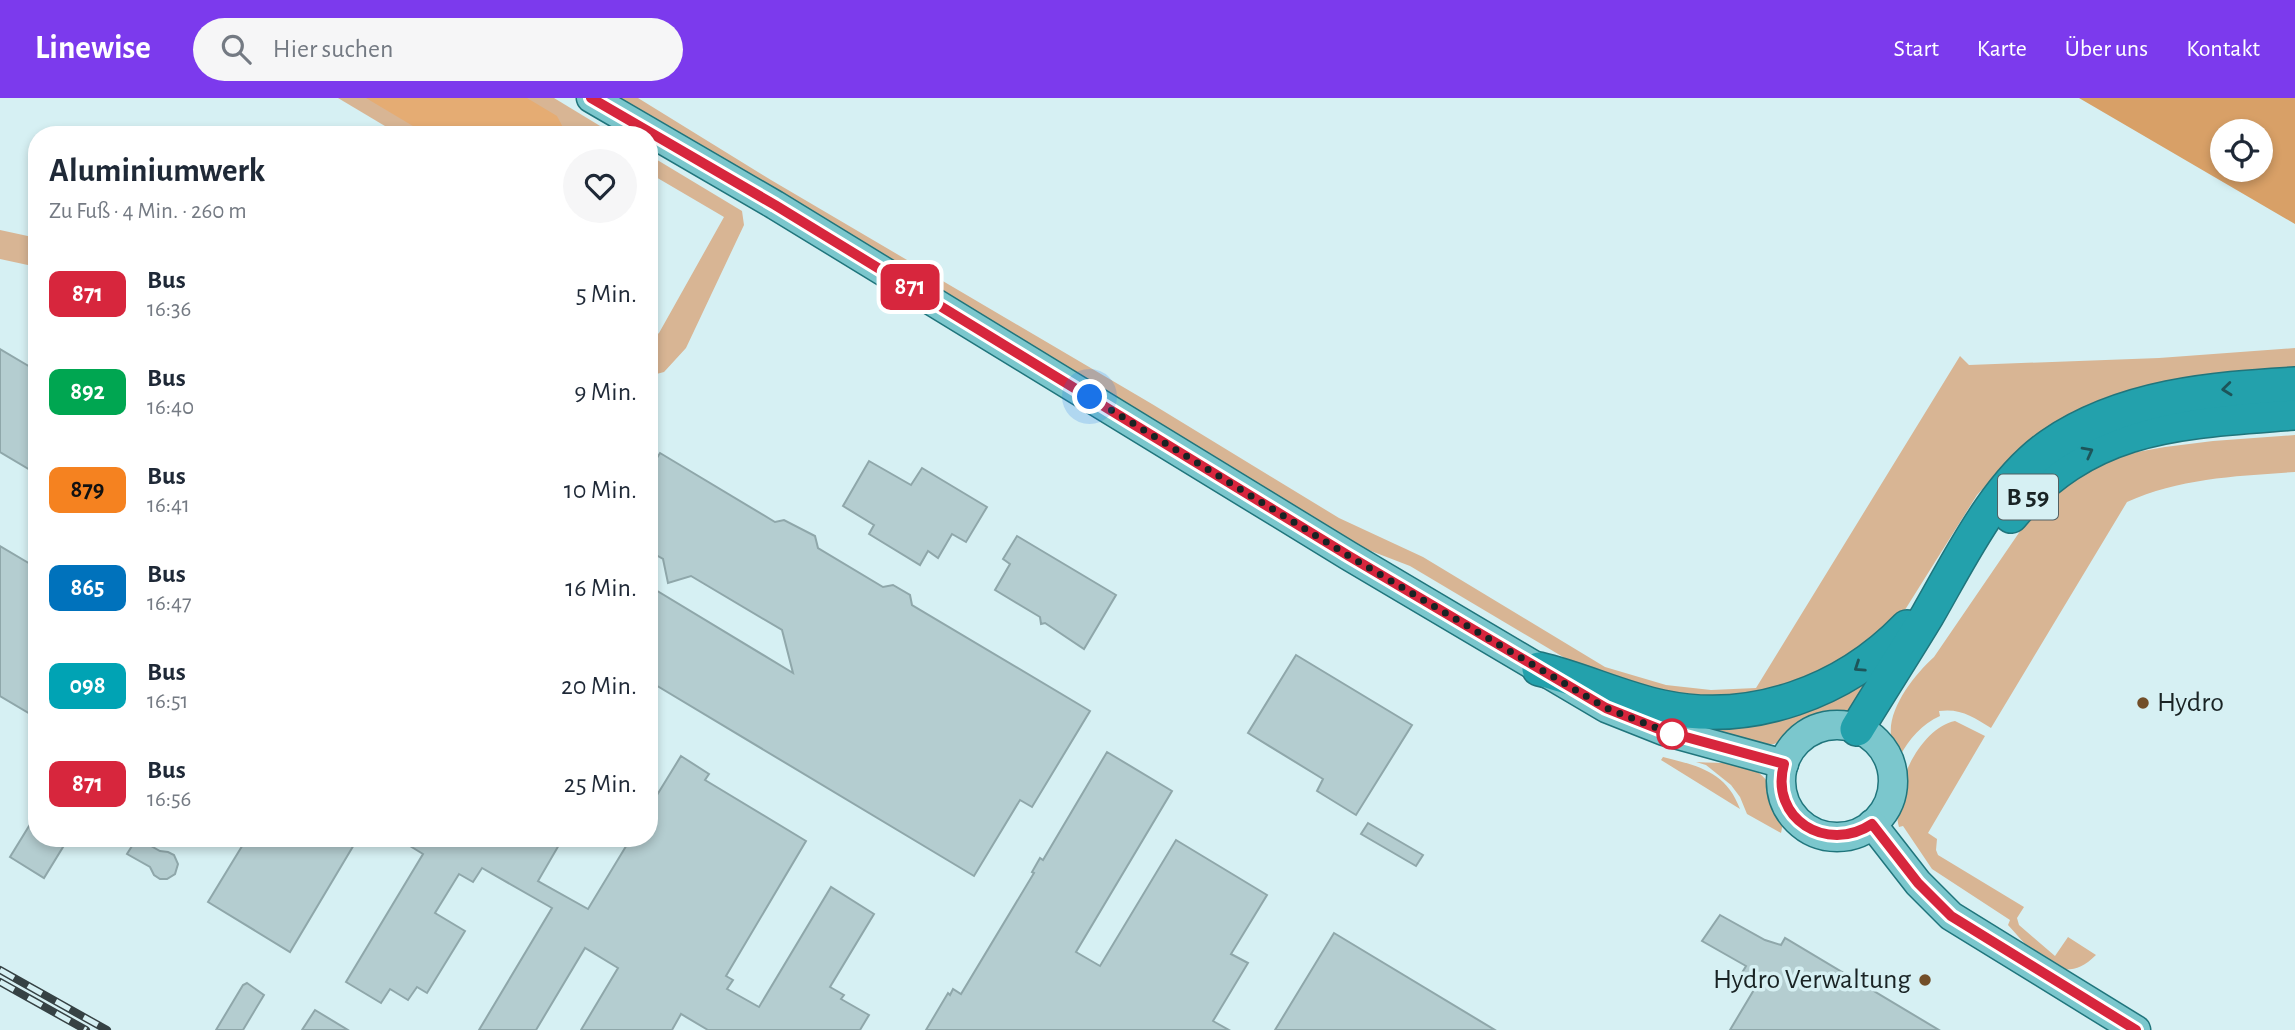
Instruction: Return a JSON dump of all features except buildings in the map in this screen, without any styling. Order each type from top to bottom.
[{"type":"highway","points":[[1866,734],[1944,586],[1985,518],[2010,483],[2035,457],[2067,435],[2113,413],[2149,402],[2221,390],[2295,384]]},
{"type":"highway","name":"B 59","points":[[1866,734],[2011,516],[2049,478],[2094,448],[2143,432],[2207,421],[2295,413]]},
{"type":"highway","points":[[1539,669],[1642,702],[1679,710],[1718,712],[1758,708],[1814,692],[1862,666],[1891,643],[1944,586]]},
{"type":"main road","points":[[591,98],[639,126]]},
{"type":"main road","points":[[658,137],[775,205],[1349,556],[1606,708],[1639,723],[1784,764]]},
{"type":"main road","points":[[1830,725],[1866,734],[1884,750],[1890,763],[1893,786],[1888,803],[1872,824],[1857,833],[1839,836],[1821,834],[1807,827],[1796,818],[1784,799],[1782,785],[1784,764],[1798,741],[1813,730],[1830,725]]},
{"type":"main road","points":[[1872,824],[1918,883],[1951,916],[2136,1030]]},
{"type":"shaded area","points":[[338,98],[554,98],[600,126],[385,126]]},
{"type":"shaded area","points":[[366,98],[527,98],[557,116],[562,126],[413,126]]},
{"type":"shaded area","points":[[617,98],[638,98],[1339,518],[1423,557],[1605,667],[1666,685],[1711,690],[1756,688],[1960,356],[1969,365],[2159,358],[2295,348],[2295,367],[2219,374],[2073,421],[1990,481],[1977,495],[1898,621],[1809,683],[1702,702],[1585,670],[1410,566],[1358,546]]},
{"type":"shaded area","points":[[2079,98],[2295,98],[2295,224],[2223,182],[2273,182],[2273,119],[2210,119],[2210,174]]},
{"type":"shaded area","points":[[658,160],[742,211],[744,225],[686,348],[664,372],[658,374],[658,334],[724,217],[658,178]]},
{"type":"shaded area","points":[[0,230],[28,236],[28,265],[0,259]]},
{"type":"shaded area","points":[[2295,435],[2295,472],[2188,483],[2127,502],[1991,728],[1960,712],[1939,711],[1940,716],[1917,733],[1900,756],[1892,740],[1891,725],[1904,692],[1934,657],[2027,521],[2054,494],[2102,463],[2126,454],[2213,441]]},
{"type":"shaded area","points":[[1881,659],[1858,710],[1808,721],[1788,738],[1774,744],[1759,744],[1670,719]]},
{"type":"shaded area","points":[[1955,721],[1985,736],[1928,833],[1937,839],[1938,855],[2024,907],[2017,918],[2019,925],[2055,956],[2068,937],[2096,955],[2083,965],[2071,969],[2059,968],[2037,956],[2008,925],[2010,920],[1932,869],[1903,826],[1899,827],[1898,797],[1910,764],[1930,736],[1942,726]]},
{"type":"shaded area","points":[[1663,757],[1699,767],[1719,778],[1734,796],[1740,809],[1661,760]]},
{"type":"shaded area","points":[[1696,762],[1734,764],[1764,777],[1780,809],[1781,833],[1747,814],[1731,785],[1706,765]]},
{"type":"railway","points":[[0,970],[107,1030]]},
{"type":"railway","points":[[0,982],[86,1030]]},
{"type":"bus line","name":"871","points":[[591,98],[639,126]]},
{"type":"bus line","name":"871","points":[[658,137],[775,205],[1349,556],[1606,708],[1664,731],[1784,764],[1784,799],[1801,823],[1821,834],[1839,836],[1857,833],[1872,824],[1918,883],[1951,916],[2136,1030]]},
{"type":"place","name":"Hydro","points":[[2143,703]]},
{"type":"place","name":"Hydro Verwaltung","points":[[1925,980]]},
{"type":"route","points":[[1090,397],[1349,556],[1606,708],[1672,734]]}]
